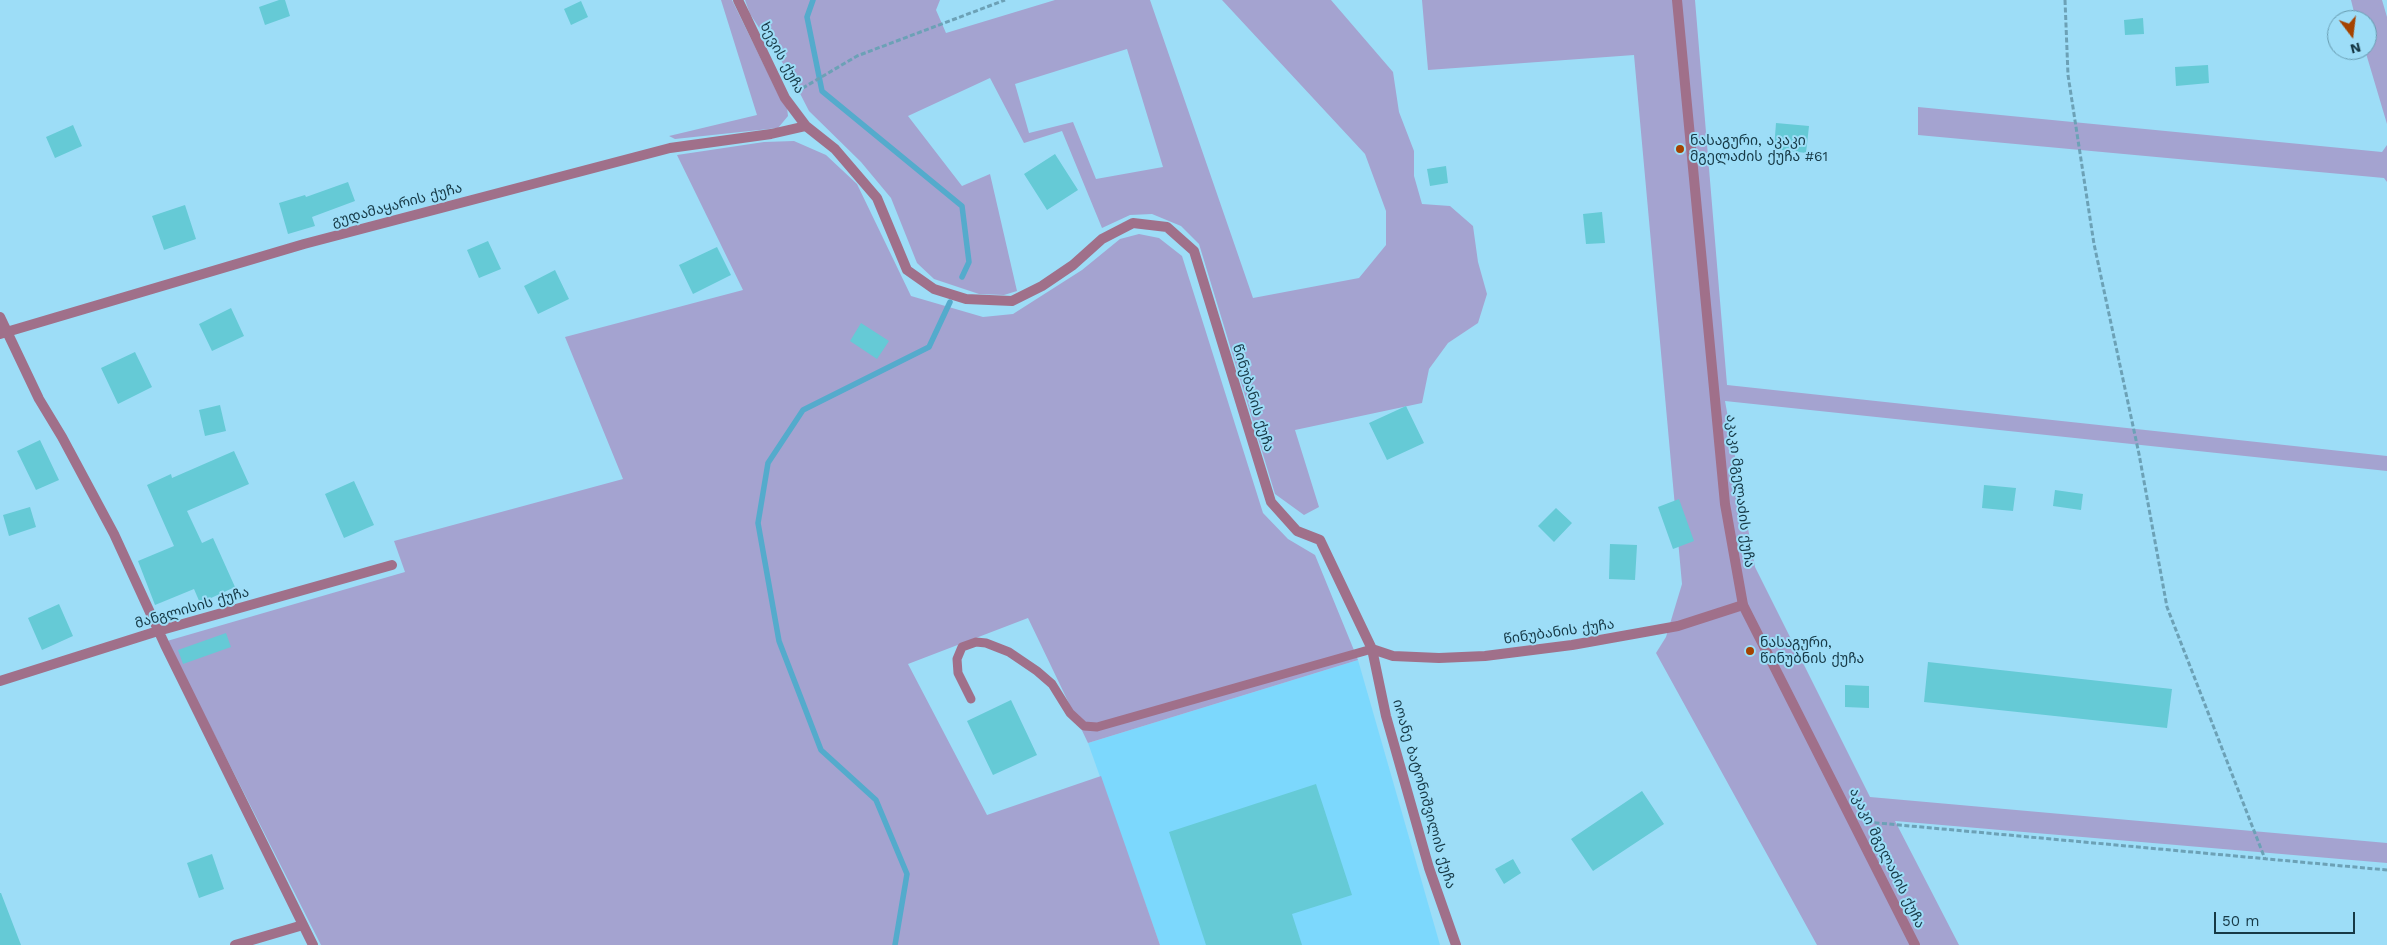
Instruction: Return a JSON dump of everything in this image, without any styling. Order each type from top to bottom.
[{"type":"street","name":"ხევის ქუჩა","points":[[738,0],[785,98],[806,126]]},
{"type":"street","name":"აკაკი მგელაძის ქუჩა","points":[[1677,0],[1725,504],[1742,605],[1854,821],[1915,945]]},
{"type":"street","name":"წინუბანის ქუჩა","points":[[806,126],[835,149],[877,198],[907,270],[934,289],[966,300],[1012,301],[1042,286],[1073,265],[1102,239],[1133,223],[1167,227],[1194,251],[1271,502],[1297,531],[1320,540],[1372,649],[1393,656],[1439,658],[1485,656],[1572,645],[1678,626],[1742,605]]},
{"type":"street","name":"გუდამაყარის ქუჩა","points":[[4,333],[304,244],[670,148],[771,134],[806,126]]},
{"type":"street","points":[[0,317],[4,333],[114,534],[158,631],[313,945]]},
{"type":"street","name":"მანგლისის ქუჩა","points":[[0,681],[158,631],[392,565]]},
{"type":"street","name":"იოანე ბატონიშვილის ქუჩა","points":[[1372,649],[1391,735],[1429,868],[1456,945]]},
{"type":"street","points":[[235,945],[302,925]]},
{"type":"lane","points":[[970,699],[958,673],[957,659],[962,647],[976,642],[986,643],[1009,652],[1038,671],[1052,684],[1070,713],[1084,726],[1097,728],[1372,649]]},
{"type":"path","points":[[785,98],[857,56],[1005,0]]},
{"type":"path","points":[[2065,0],[2068,76],[2094,244],[2139,454],[2167,607],[2264,860]]},
{"type":"path","points":[[1854,821],[2387,870]]},
{"type":"shaded area","points":[[721,0],[732,0],[777,92],[787,107],[788,116],[778,128],[675,139],[669,136],[757,115]]},
{"type":"shaded area","points":[[745,0],[940,0],[936,10],[946,33],[1055,0],[1150,0],[1253,298],[1359,278],[1386,245],[1386,211],[1365,154],[1222,0],[1331,0],[1393,72],[1399,112],[1414,151],[1414,176],[1422,204],[1450,206],[1473,226],[1478,262],[1487,294],[1478,323],[1448,343],[1429,369],[1422,403],[1295,430],[1319,507],[1304,515],[1275,494],[1199,244],[1181,226],[1152,214],[1130,215],[1102,228],[1062,131],[1024,143],[990,78],[908,116],[962,186],[990,174],[1017,291],[1004,295],[979,294],[934,279],[917,263],[891,198],[861,162],[809,111],[790,74],[750,14]],"holes":[[[1127,49],[1163,167],[1096,179],[1073,122],[1029,133],[1015,84]]]},
{"type":"shaded area","points":[[1422,0],[1695,0],[1727,385],[2387,456],[2387,471],[1725,401],[1755,567],[1870,797],[2387,843],[2387,863],[1895,821],[1959,945],[1817,945],[1656,653],[1666,637],[1682,584],[1634,55],[1428,70]]},
{"type":"shaded area","points":[[2351,0],[2382,0],[2387,17],[2387,124],[2368,60],[2377,60],[2377,10],[2354,10]]},
{"type":"shaded area","points":[[1918,107],[2382,152],[2387,145],[2387,182],[2384,178],[1918,135]]},
{"type":"shaded area","points":[[794,141],[826,155],[857,184],[911,296],[983,317],[1013,314],[1082,270],[1120,239],[1139,234],[1159,238],[1182,256],[1263,513],[1288,539],[1315,555],[1358,660],[1088,743],[1028,618],[908,664],[987,815],[1101,776],[1160,945],[321,945],[167,641],[405,572],[394,541],[623,479],[565,337],[743,290],[677,155],[764,142]]},
{"type":"shaded area","points":[[1358,660],[1440,945],[1160,945],[1088,743]]},
{"type":"building","points":[[279,0],[285,0],[290,16],[265,25],[259,7]]},
{"type":"building","points":[[581,1],[588,17],[571,25],[564,9]]},
{"type":"building","points":[[2143,18],[2144,34],[2125,35],[2124,20]]},
{"type":"building","points":[[2208,65],[2209,83],[2176,86],[2175,67]]},
{"type":"building","points":[[1776,123],[1809,126],[1806,153],[1774,149]]},
{"type":"building","points":[[73,125],[82,146],[55,158],[46,137]]},
{"type":"building","points":[[1055,154],[1078,190],[1047,210],[1024,174]]},
{"type":"building","points":[[1446,166],[1448,183],[1430,186],[1427,169]]},
{"type":"building","points":[[348,182],[355,201],[312,217],[315,226],[288,234],[279,203],[305,195],[306,197]]},
{"type":"building","points":[[185,205],[196,239],[164,250],[152,216]]},
{"type":"building","points":[[1602,212],[1605,243],[1586,244],[1583,214]]},
{"type":"building","points":[[488,241],[501,269],[479,278],[467,250]]},
{"type":"building","points":[[717,247],[731,275],[693,294],[679,265]]},
{"type":"building","points":[[555,270],[569,299],[538,314],[524,286]]},
{"type":"building","points":[[231,308],[244,336],[212,351],[199,324]]},
{"type":"building","points":[[861,323],[889,341],[877,359],[850,341]]},
{"type":"building","points":[[135,352],[152,387],[118,404],[101,368]]},
{"type":"building","points":[[220,405],[226,431],[205,436],[199,410]]},
{"type":"building","points":[[1406,406],[1424,443],[1387,460],[1369,423]]},
{"type":"building","points":[[40,440],[59,480],[36,490],[17,451]]},
{"type":"building","points":[[234,451],[249,484],[187,511],[202,543],[213,538],[235,587],[200,603],[194,589],[155,605],[138,561],[174,546],[147,485],[171,474],[172,478]]},
{"type":"building","points":[[354,481],[374,525],[344,538],[325,494]]},
{"type":"building","points":[[1984,485],[2016,488],[2013,511],[1982,508]]},
{"type":"building","points":[[2055,490],[2083,494],[2081,510],[2053,506]]},
{"type":"building","points":[[1679,499],[1694,541],[1673,549],[1658,507]]},
{"type":"building","points":[[30,507],[36,527],[9,536],[3,515]]},
{"type":"building","points":[[1556,508],[1572,523],[1554,542],[1538,526]]},
{"type":"building","points":[[1610,544],[1637,545],[1635,580],[1609,579]]},
{"type":"building","points":[[59,604],[73,636],[42,650],[28,618]]},
{"type":"building","points":[[226,633],[231,647],[183,664],[178,650]]},
{"type":"building","points":[[1928,662],[2172,689],[2167,728],[1924,702]]},
{"type":"building","points":[[1845,685],[1869,686],[1869,708],[1845,707]]},
{"type":"building","points":[[1011,700],[1037,755],[993,775],[967,721]]},
{"type":"building","points":[[1316,784],[1352,895],[1292,914],[1302,945],[1206,945],[1169,832]]},
{"type":"building","points":[[1642,791],[1664,824],[1593,871],[1571,839]]},
{"type":"building","points":[[212,854],[224,889],[199,898],[187,863]]},
{"type":"building","points":[[1513,859],[1521,873],[1504,884],[1495,869]]},
{"type":"building","points":[[1,893],[21,945],[0,945]]},
{"type":"waterway","points":[[813,0],[807,17],[822,91],[962,206],[969,262],[962,277]]},
{"type":"waterway","points":[[895,945],[907,874],[876,800],[821,750],[779,641],[758,523],[768,463],[803,410],[929,347],[950,302]]},
{"type":"place","name":"ნასაგური, აკაკი მგელაძის ქუჩა #61","points":[[1680,149]]},
{"type":"place","name":"ნასაგური, წინუბნის ქუჩა","points":[[1750,651]]}]
